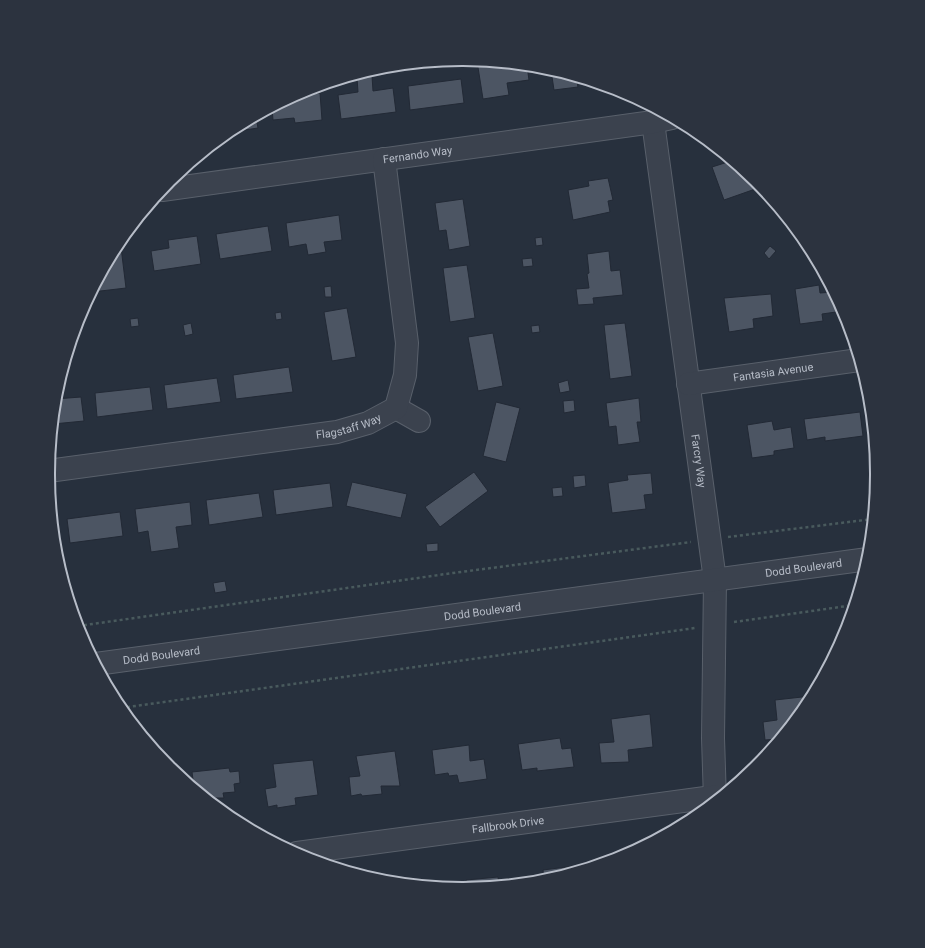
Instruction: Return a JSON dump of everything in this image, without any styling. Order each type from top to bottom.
[{"type":"street","name":"Fernando Way","points":[[173,187],[663,120]]},
{"type":"street","name":"Farcry Way","points":[[663,120],[688,384],[715,580],[713,738],[717,792]]},
{"type":"street","points":[[384,159],[407,343],[405,376],[396,408],[419,421]]},
{"type":"street","name":"Fantasia Avenue","points":[[688,384],[853,361]]},
{"type":"street","name":"Flagstaff Way","points":[[55,470],[337,432],[368,423],[396,408]]},
{"type":"street","name":"Dodd Boulevard","points":[[102,663],[860,560]]},
{"type":"street","name":"Fallbrook Drive","points":[[310,851],[708,799]]},
{"type":"path","points":[[84,625],[453,573],[868,520]]},
{"type":"path","points":[[129,707],[848,606]]},
{"type":"building","points":[[478,67],[528,72],[529,80],[507,83],[509,95],[483,99]]},
{"type":"building","points":[[552,76],[577,83],[578,87],[554,90]]},
{"type":"building","points":[[372,77],[373,91],[393,88],[396,112],[341,119],[338,95],[358,92],[357,80]]},
{"type":"building","points":[[461,79],[464,103],[410,110],[408,86]]},
{"type":"building","points":[[319,93],[322,120],[295,123],[294,118],[273,120],[272,114]]},
{"type":"building","points":[[257,122],[258,128],[244,130]]},
{"type":"building","points":[[725,163],[754,189],[724,200],[712,167]]},
{"type":"building","points":[[608,178],[613,200],[608,201],[610,212],[573,220],[568,190],[589,186],[588,181]]},
{"type":"building","points":[[463,199],[470,246],[449,250],[446,230],[439,231],[435,203]]},
{"type":"building","points":[[339,215],[342,240],[324,242],[326,252],[308,255],[306,244],[289,247],[286,223]]},
{"type":"building","points":[[268,226],[272,251],[220,259],[216,234]]},
{"type":"building","points":[[197,236],[201,264],[154,271],[151,251],[169,248],[168,240]]},
{"type":"building","points":[[542,237],[543,245],[536,246],[535,238]]},
{"type":"building","points":[[770,246],[776,251],[769,259],[764,253]]},
{"type":"building","points":[[609,251],[611,271],[620,270],[623,295],[593,298],[594,304],[578,305],[576,289],[589,288],[587,254]]},
{"type":"building","points":[[122,252],[126,288],[98,291]]},
{"type":"building","points":[[532,258],[533,266],[523,267],[522,259]]},
{"type":"building","points":[[467,265],[475,318],[450,322],[443,268]]},
{"type":"building","points":[[819,285],[820,293],[827,292],[836,312],[822,314],[823,321],[800,324],[795,289]]},
{"type":"building","points":[[331,286],[332,297],[325,297],[324,287]]},
{"type":"building","points":[[771,294],[773,316],[753,319],[754,328],[729,332],[724,298]]},
{"type":"building","points":[[347,308],[356,357],[332,361],[324,312]]},
{"type":"building","points":[[281,312],[282,319],[276,320],[275,313]]},
{"type":"building","points":[[138,318],[139,326],[131,327],[130,319]]},
{"type":"building","points":[[191,323],[193,334],[185,336],[183,325]]},
{"type":"building","points":[[625,323],[632,376],[610,379],[604,325]]},
{"type":"building","points":[[539,325],[540,332],[532,333],[531,326]]},
{"type":"building","points":[[493,333],[503,386],[478,391],[468,337]]},
{"type":"building","points":[[289,367],[293,392],[236,399],[233,375]]},
{"type":"building","points":[[217,378],[221,402],[167,409],[164,385]]},
{"type":"building","points":[[568,380],[570,391],[560,393],[558,383]]},
{"type":"building","points":[[150,387],[153,410],[97,417],[95,393]]},
{"type":"building","points":[[81,397],[84,421],[58,424],[62,398]]},
{"type":"building","points":[[639,398],[641,422],[637,422],[640,442],[618,445],[616,426],[609,427],[606,403]]},
{"type":"building","points":[[574,400],[575,411],[564,413],[563,401]]},
{"type":"building","points":[[496,402],[520,408],[506,462],[483,456]]},
{"type":"building","points":[[860,412],[863,436],[825,441],[825,437],[807,440],[804,419]]},
{"type":"building","points":[[772,421],[774,430],[791,427],[794,448],[774,451],[774,455],[752,458],[747,425]]},
{"type":"building","points":[[474,472],[488,491],[440,527],[425,507]]},
{"type":"building","points":[[651,473],[653,494],[644,495],[646,509],[612,513],[608,483],[628,480],[627,475]]},
{"type":"building","points":[[585,475],[586,486],[574,488],[573,476]]},
{"type":"building","points":[[352,482],[407,494],[401,518],[346,506]]},
{"type":"building","points":[[330,483],[333,507],[276,515],[273,490]]},
{"type":"building","points":[[562,487],[563,496],[553,497],[552,488]]},
{"type":"building","points":[[259,493],[263,517],[209,525],[206,500]]},
{"type":"building","points":[[190,502],[192,525],[176,527],[179,548],[151,552],[148,531],[138,533],[135,509]]},
{"type":"building","points":[[120,512],[123,536],[70,543],[67,519]]},
{"type":"building","points":[[438,543],[438,551],[427,552],[426,544]]},
{"type":"building","points":[[225,581],[227,591],[215,593],[213,583]]},
{"type":"building","points":[[803,697],[772,739],[765,740],[763,722],[777,720],[775,700]]},
{"type":"building","points":[[650,714],[653,747],[628,750],[629,762],[601,763],[599,743],[614,742],[611,719]]},
{"type":"building","points":[[560,738],[562,749],[571,748],[574,767],[537,771],[537,768],[522,770],[518,744]]},
{"type":"building","points":[[469,745],[470,761],[484,759],[487,779],[459,783],[457,775],[449,776],[448,773],[435,775],[432,750]]},
{"type":"building","points":[[395,751],[400,786],[381,786],[382,794],[362,796],[361,794],[351,796],[349,777],[360,776],[356,756]]},
{"type":"building","points":[[313,760],[318,795],[295,798],[296,805],[277,808],[277,805],[268,807],[265,789],[276,787],[273,764]]},
{"type":"building","points":[[229,768],[230,772],[239,771],[240,783],[234,784],[235,792],[223,793],[224,798],[215,798],[193,779],[192,772]]},
{"type":"building","points":[[574,866],[574,866],[543,874],[543,870]]},
{"type":"building","points":[[498,877],[498,880],[466,882],[466,880]]}]
